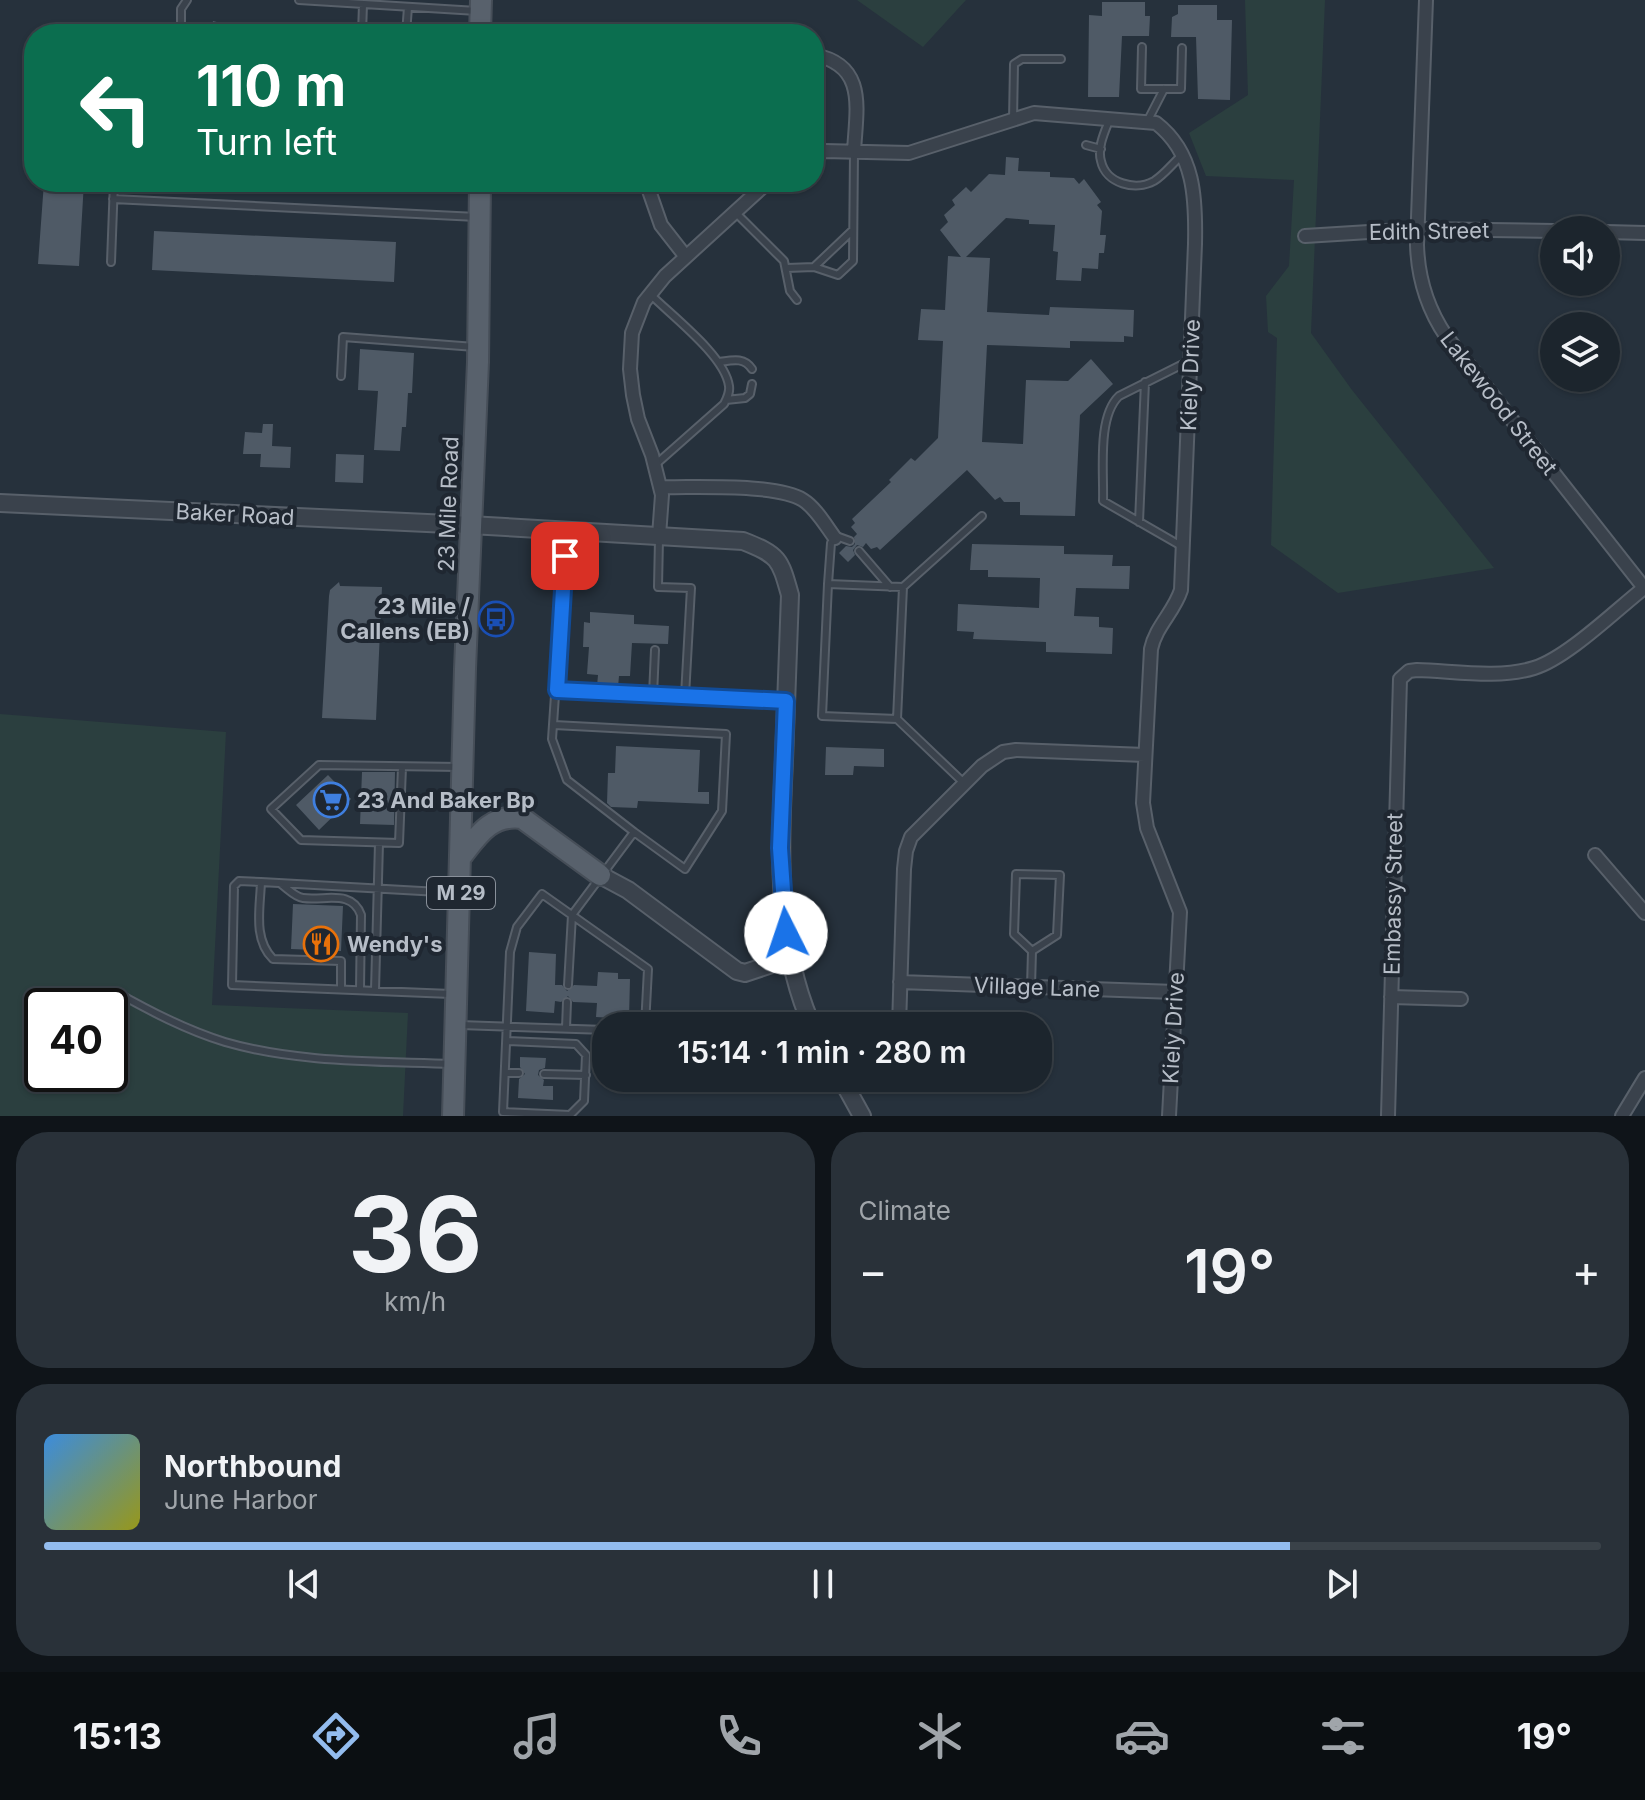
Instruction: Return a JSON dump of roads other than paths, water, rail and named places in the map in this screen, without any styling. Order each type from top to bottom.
[{"type":"main road","name":"23 Mile Road","points":[[453,1116],[480,192]]},
{"type":"main road","points":[[461,857],[490,823],[507,817],[522,818],[600,875]]},
{"type":"street","name":"Lakewood Street","points":[[1426,0],[1417,229],[1419,274],[1439,326],[1644,588]]},
{"type":"street","points":[[824,57],[845,68],[855,84],[854,152]]},
{"type":"street","points":[[824,153],[909,153],[1034,113],[1148,120]]},
{"type":"street","name":"Kiely Drive","points":[[1148,120],[1162,127],[1182,155],[1192,175],[1196,203],[1181,590],[1151,649],[1145,755],[1144,816],[1180,912],[1169,1116]]},
{"type":"street","points":[[649,192],[661,225],[686,257]]},
{"type":"street","points":[[659,536],[660,487],[638,419],[630,369],[632,333],[650,294],[757,192]]},
{"type":"street","name":"Edith Street","points":[[1305,236],[1417,229],[1540,231]]},
{"type":"street","points":[[1620,232],[1645,233]]},
{"type":"street","points":[[660,487],[762,490],[792,494],[807,503],[835,538]]},
{"type":"street","name":"Baker Road","points":[[0,503],[566,530],[743,541],[766,550],[781,562],[790,595],[780,848],[790,958],[806,1012]]},
{"type":"street","name":"Embassy Street","points":[[1388,1116],[1398,686],[1404,674],[1417,670],[1500,673],[1537,667],[1566,650],[1644,588]]},
{"type":"street","points":[[899,1012],[904,869],[908,844],[965,784],[993,758],[1016,750],[1145,755]]},
{"type":"street","points":[[1595,855],[1645,913]]},
{"type":"street","points":[[600,875],[628,890],[737,971],[745,973],[790,958]]},
{"type":"street","name":"Village Lane","points":[[900,982],[1175,992]]},
{"type":"street","points":[[1391,997],[1461,999]]},
{"type":"street","points":[[1622,1116],[1645,1078]]},
{"type":"street","points":[[848,1092],[862,1116]]},
{"type":"lane","points":[[181,24],[181,9],[187,0]]},
{"type":"lane","points":[[299,0],[408,7],[480,6]]},
{"type":"lane","points":[[362,24],[363,4]]},
{"type":"lane","points":[[407,24],[408,7]]},
{"type":"lane","points":[[1142,47],[1141,89],[1181,89],[1182,48]]},
{"type":"lane","points":[[1013,120],[1014,64],[1022,59],[1061,59]]},
{"type":"lane","points":[[1148,120],[1164,89]]},
{"type":"lane","points":[[1110,118],[1101,149],[1101,162],[1116,180],[1129,185],[1153,181],[1182,155]]},
{"type":"lane","points":[[1086,145],[1101,149]]},
{"type":"lane","points":[[787,268],[814,267],[838,275],[853,261],[854,152]]},
{"type":"lane","points":[[111,262],[113,192]]},
{"type":"lane","points":[[113,199],[481,217]]},
{"type":"lane","points":[[735,212],[784,261],[790,291],[797,300]]},
{"type":"lane","points":[[814,267],[853,230]]},
{"type":"lane","points":[[650,294],[719,362],[729,383],[724,404],[655,465]]},
{"type":"lane","points":[[341,376],[343,337],[478,347]]},
{"type":"lane","points":[[719,362],[739,359],[752,369]]},
{"type":"lane","points":[[1183,547],[1103,501],[1105,420],[1112,403],[1119,396],[1191,361]]},
{"type":"lane","points":[[1139,522],[1145,382]]},
{"type":"lane","points":[[726,400],[745,398],[750,394],[752,384]]},
{"type":"lane","points":[[828,584],[903,587],[982,516]]},
{"type":"lane","points":[[554,725],[726,734],[722,811],[685,869],[567,780],[552,739],[566,530]]},
{"type":"lane","points":[[659,536],[658,587],[691,588],[685,696]]},
{"type":"lane","points":[[850,541],[844,537],[835,538],[830,546],[822,716],[897,719],[965,784]]},
{"type":"lane","points":[[859,551],[890,587]]},
{"type":"lane","points":[[897,719],[903,587]]},
{"type":"lane","points":[[653,695],[655,650]]},
{"type":"lane","points":[[557,690],[786,701]]},
{"type":"lane","points":[[402,767],[399,843],[301,840],[271,809],[319,765],[463,767]]},
{"type":"lane","points":[[568,985],[572,915],[634,832]]},
{"type":"lane","points":[[375,990],[379,843]]},
{"type":"lane","points":[[1031,987],[1032,951],[1014,934],[1016,874],[1060,875],[1057,935],[1032,951]]},
{"type":"lane","points":[[457,995],[232,985],[234,886],[239,881],[279,882],[461,893]]},
{"type":"lane","points":[[261,882],[259,934],[265,951],[273,959],[341,961],[341,989]]},
{"type":"lane","points":[[279,882],[299,898],[349,899],[357,905],[361,915],[360,989]]},
{"type":"lane","points":[[507,1041],[576,1044],[586,1055],[584,1101],[570,1115],[503,1112],[510,952],[517,927],[542,894],[648,969],[646,1012]]},
{"type":"lane","points":[[128,998],[192,1031],[251,1048],[328,1058],[455,1065]]},
{"type":"lane","points":[[566,1028],[567,1002]]},
{"type":"lane","points":[[456,1025],[592,1029]]},
{"type":"lane","points":[[505,1073],[519,1073]]},
{"type":"lane","points":[[544,1074],[586,1075]]},
{"type":"place","name":"23 Mile / Callens (EB)","points":[[496,619]]},
{"type":"place","name":"23 And Baker Bp","points":[[331,800]]},
{"type":"place","name":"Wendy's","points":[[321,944]]}]
